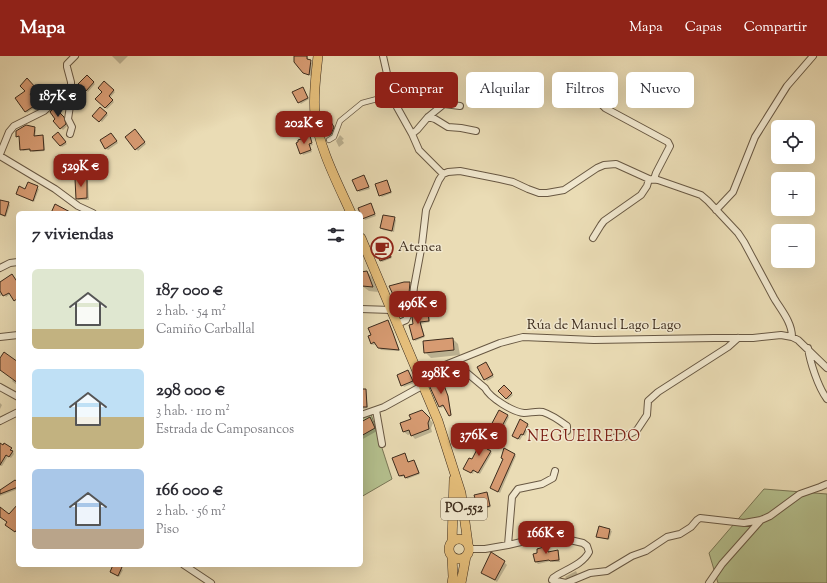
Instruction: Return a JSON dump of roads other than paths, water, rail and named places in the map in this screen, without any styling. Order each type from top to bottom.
[{"type":"main road","points":[[318,56],[315,95],[317,125],[326,152],[350,211]]},
{"type":"main road","name":"PO-552","points":[[363,243],[438,421],[454,476],[461,493],[465,515],[468,550],[460,583]]},
{"type":"main road","name":"PO-552","points":[[452,583],[452,557],[449,551],[452,542],[454,476]]},
{"type":"main road","name":"PO-552","points":[[452,542],[456,539],[462,539],[468,550]]},
{"type":"main road","points":[[452,557],[458,559],[468,550]]},
{"type":"street","points":[[70,134],[72,127],[68,119],[70,106],[68,93],[71,87],[66,67],[75,56]]},
{"type":"street","points":[[383,56],[387,72]]},
{"type":"street","points":[[716,210],[737,184],[755,137],[787,86],[813,56]]},
{"type":"street","points":[[68,93],[60,97],[44,111],[14,126],[9,132],[0,155],[78,206],[89,211]]},
{"type":"street","points":[[329,140],[334,137],[340,121],[362,103],[375,100]]},
{"type":"street","points":[[412,134],[418,130],[428,117],[444,104],[460,106]]},
{"type":"street","points":[[397,108],[419,150],[443,174]]},
{"type":"street","points":[[594,238],[604,221],[641,195],[652,179],[670,146],[668,142],[606,108]]},
{"type":"street","points":[[428,117],[435,119],[448,128],[461,128],[476,131]]},
{"type":"street","points":[[397,324],[406,320],[412,306],[426,210],[433,191],[443,174],[460,171],[513,182],[528,189],[547,193],[564,190],[597,168],[610,164],[621,166],[652,179],[695,192],[704,198],[744,242],[775,300],[789,322],[795,338],[808,348],[827,368]]},
{"type":"street","points":[[0,268],[10,263],[16,262]]},
{"type":"street","points":[[363,309],[391,310]]},
{"type":"street","points":[[0,337],[16,335]]},
{"type":"street","name":"Rúa de Manuel Lago Lago","points":[[414,365],[435,367],[454,362],[500,343],[523,337],[594,340],[753,338],[781,335],[795,338]]},
{"type":"street","points":[[611,438],[624,437],[637,430],[647,415],[648,401],[658,392],[728,347],[738,338]]},
{"type":"street","points":[[808,348],[809,358],[822,391],[827,398]]},
{"type":"street","points":[[454,362],[498,401],[522,412],[541,412],[553,416],[567,426],[567,431]]},
{"type":"street","points":[[363,414],[384,407],[422,386]]},
{"type":"street","points":[[0,387],[16,396]]},
{"type":"street","points":[[376,410],[382,444]]},
{"type":"street","points":[[0,421],[16,413]]},
{"type":"street","points":[[508,545],[512,497],[518,490],[542,484],[553,478],[555,471]]},
{"type":"street","points":[[468,550],[508,545],[546,536],[565,537],[570,540],[577,541],[587,546],[589,552],[582,560],[556,576],[553,582],[566,583],[590,573],[607,571],[632,556],[646,551],[667,537],[680,534],[691,527],[700,518],[744,523],[760,520],[770,516],[800,494],[820,488],[827,484]]},
{"type":"street","points":[[709,583],[722,564],[760,520]]},
{"type":"street","points":[[187,567],[211,583]]},
{"type":"place","name":"Atenea","points":[[382,248]]},
{"type":"district","name":"NEGUEIREDO","points":[[584,437]]}]
